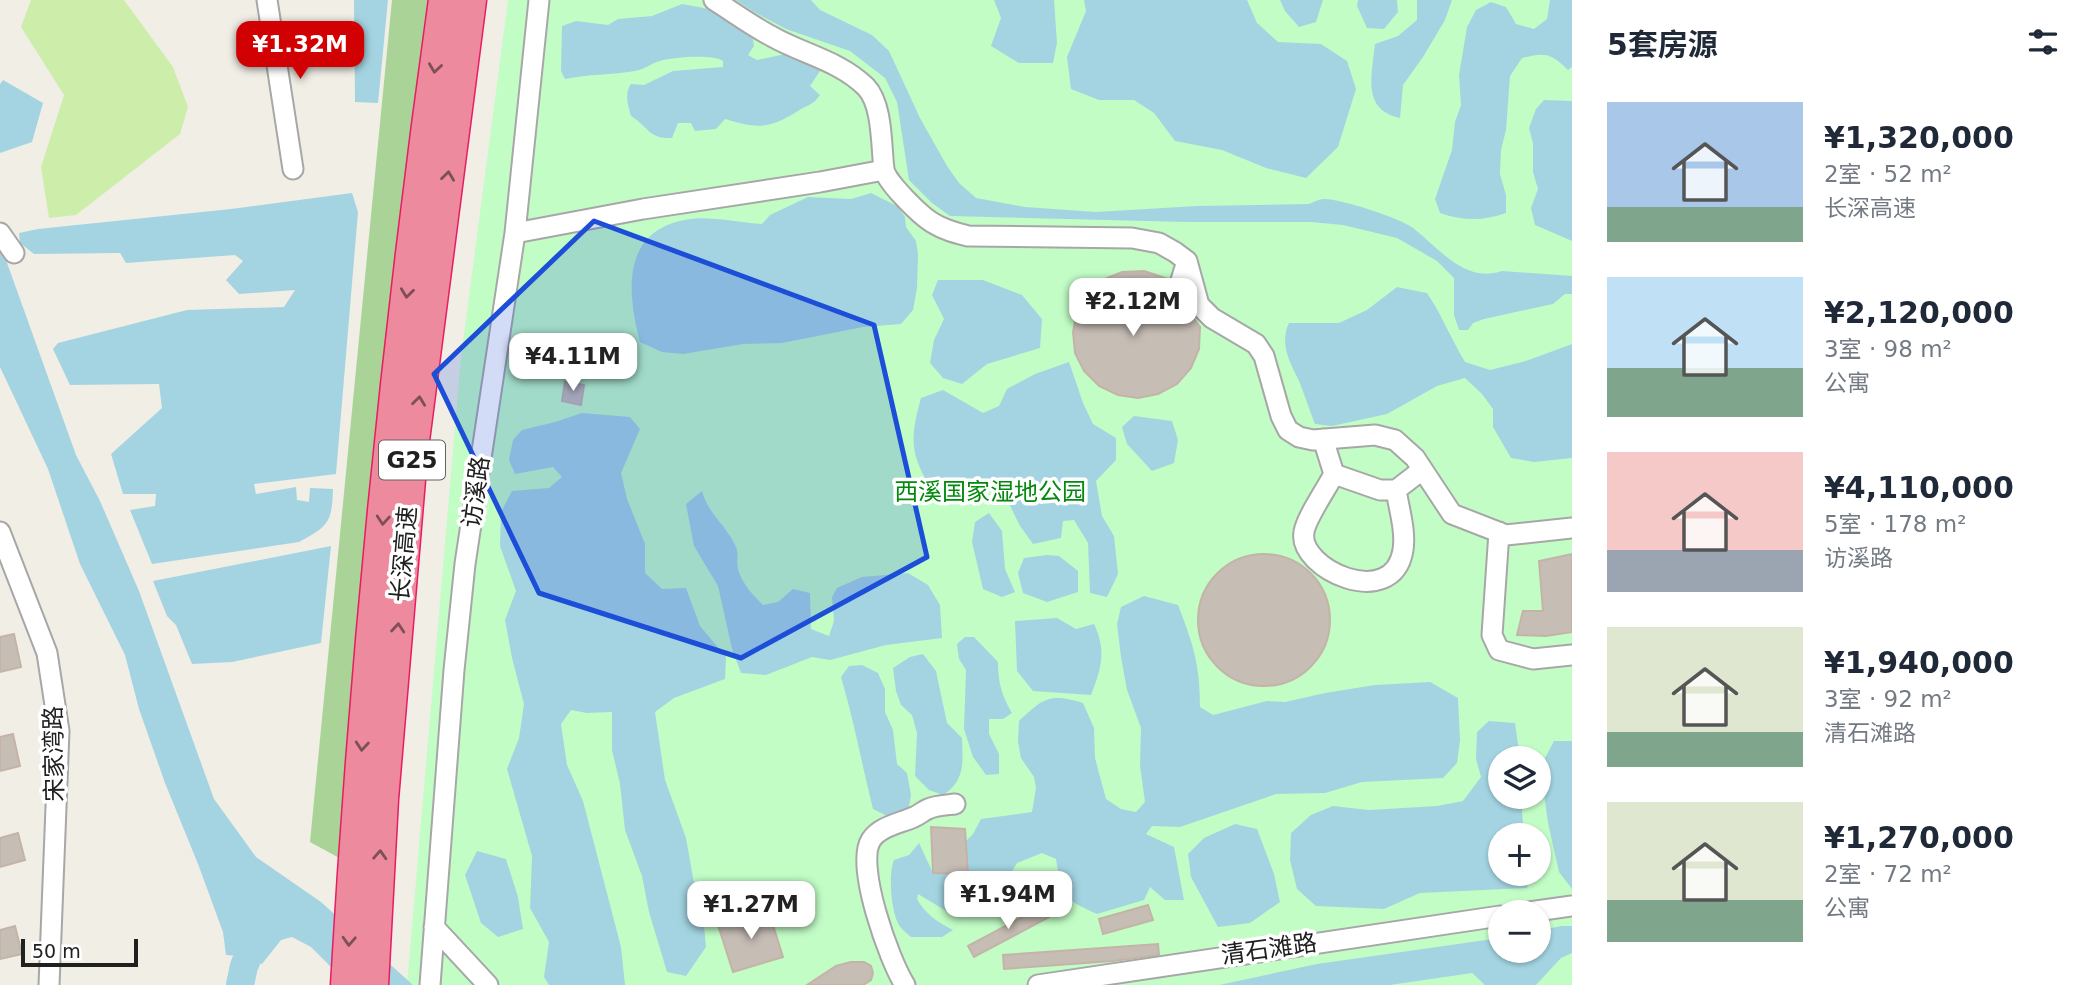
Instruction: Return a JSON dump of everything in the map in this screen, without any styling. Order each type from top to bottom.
[{"type":"highway","name":"长深高速","points":[[346,985],[357,797],[389,455],[444,0]]},
{"type":"highway","name":"长深高速","points":[[373,985],[383,799],[412,456],[471,0]]},
{"type":"street","points":[[267,0],[293,169]]},
{"type":"street","name":"访溪路","points":[[430,985],[454,670],[465,564],[515,233],[538,0]]},
{"type":"street","points":[[714,0],[774,38],[831,62],[868,88],[878,114],[884,150],[884,170],[888,180],[931,222],[968,236],[1132,238],[1159,243],[1187,261],[1199,305],[1212,318],[1256,344],[1264,356],[1281,416],[1288,430],[1299,436],[1323,439],[1375,435],[1395,440],[1415,458],[1452,514],[1506,535],[1572,528]]},
{"type":"street","points":[[515,233],[643,209],[884,170]]},
{"type":"street","points":[[0,233],[14,253]]},
{"type":"street","points":[[1155,309],[1178,290],[1187,261]]},
{"type":"street","points":[[1323,439],[1335,474],[1304,530],[1304,542],[1311,554],[1326,568],[1346,578],[1366,582],[1386,577],[1398,565],[1403,549],[1396,491]]},
{"type":"street","points":[[1335,474],[1380,490],[1396,491],[1422,471]]},
{"type":"street","name":"宋家湾路","points":[[0,532],[47,653],[59,732],[48,985]]},
{"type":"street","points":[[1499,532],[1492,635],[1499,650],[1533,659],[1572,655]]},
{"type":"street","points":[[905,985],[897,972],[877,919],[865,853],[873,837],[889,827],[915,817],[929,808],[955,804]]},
{"type":"street","points":[[1551,909],[1572,906]]},
{"type":"street","name":"清石滩路","points":[[1038,985],[1488,918]]},
{"type":"street","points":[[434,927],[488,985]]},
{"type":"highlighted area","points":[[594,221],[874,325],[927,557],[741,658],[539,593],[434,374]]},
{"type":"green space","points":[[31,0],[124,0],[173,67],[188,107],[180,134],[76,215],[49,218],[41,167],[64,95],[21,27]]},
{"type":"green space","points":[[392,0],[437,0],[343,860],[310,842]]},
{"type":"green space","name":"西溪国家湿地公园","points":[[508,0],[1572,0],[1572,985],[407,985],[461,357]]},
{"type":"water","points":[[354,0],[388,0],[378,103],[355,102]]},
{"type":"water","points":[[736,0],[811,0],[820,10],[872,35],[889,51],[920,118],[947,166],[959,183],[976,198],[1025,207],[1096,212],[1196,206],[1309,204],[1322,199],[1332,200],[1370,210],[1406,224],[1453,262],[1476,273],[1502,271],[1572,276],[1572,294],[1565,294],[1553,304],[1484,319],[1473,323],[1468,330],[1459,330],[1454,315],[1454,278],[1437,261],[1397,238],[1343,225],[1311,222],[950,216],[932,203],[909,180],[897,102],[885,78],[850,51],[786,29]]},
{"type":"water","points":[[994,0],[1054,0],[1057,43],[1053,63],[1019,63],[991,46],[1001,18]]},
{"type":"water","points":[[1084,0],[1247,0],[1257,23],[1278,42],[1321,44],[1347,61],[1356,89],[1338,147],[1306,178],[1266,168],[1222,150],[1175,141],[1154,113],[1134,100],[1099,100],[1071,89],[1067,57],[1086,11]]},
{"type":"water","points":[[1280,0],[1323,0],[1316,22],[1299,27],[1285,11]]},
{"type":"water","points":[[1358,0],[1397,0],[1398,12],[1384,29],[1367,28],[1357,6]]},
{"type":"water","points":[[1417,0],[1452,0],[1445,20],[1403,85],[1400,118],[1388,114],[1374,99],[1371,78],[1375,44],[1398,36],[1417,20]]},
{"type":"water","points":[[1550,0],[1572,0],[1572,67],[1568,70],[1552,57],[1536,55],[1522,58],[1510,76],[1500,174],[1506,195],[1506,213],[1473,219],[1440,213],[1435,199],[1452,150],[1455,122],[1461,105],[1459,75],[1467,27],[1476,10],[1491,2],[1506,7],[1516,24],[1534,29],[1547,19]]},
{"type":"water","points":[[682,4],[709,9],[752,35],[754,46],[748,55],[757,60],[790,53],[820,71],[810,86],[820,95],[810,104],[771,124],[755,126],[725,119],[716,129],[695,131],[691,123],[678,123],[672,138],[664,138],[653,134],[631,116],[627,96],[631,84],[644,85],[673,71],[723,67],[723,61],[702,57],[674,58],[635,71],[565,79],[561,71],[562,26],[576,21],[608,25],[618,19],[652,16]]},
{"type":"water","points":[[3,80],[43,103],[32,142],[0,153],[0,84]]},
{"type":"water","points":[[1544,100],[1572,101],[1572,241],[1535,225],[1531,208],[1538,189],[1533,172],[1533,143],[1529,128],[1536,109]]},
{"type":"water","points":[[352,193],[358,212],[336,474],[254,484],[256,494],[296,487],[297,500],[309,502],[310,488],[333,489],[327,522],[317,532],[299,542],[152,564],[130,510],[155,506],[156,494],[123,494],[111,454],[162,408],[159,384],[70,385],[53,349],[58,343],[187,310],[284,307],[295,290],[239,294],[226,280],[243,261],[235,255],[126,263],[120,253],[34,254],[20,243],[19,233]]},
{"type":"water","points":[[871,193],[897,206],[905,217],[906,227],[916,241],[917,288],[913,310],[901,324],[863,327],[782,343],[743,344],[683,354],[662,352],[640,342],[632,302],[634,264],[641,248],[652,235],[668,225],[698,218],[762,224],[770,215],[808,197],[851,199]]},
{"type":"water","points":[[0,252],[6,260],[76,455],[100,501],[139,591],[214,799],[256,857],[321,902],[413,985],[349,985],[311,947],[292,937],[281,940],[262,964],[240,956],[226,955],[223,932],[165,783],[139,709],[125,655],[80,564],[48,469],[0,367]]},
{"type":"water","points":[[938,280],[983,280],[1022,295],[1042,319],[1040,348],[987,364],[962,384],[943,378],[930,363],[934,340],[944,319],[932,295]]},
{"type":"water","points":[[1397,287],[1427,293],[1465,362],[1490,370],[1526,361],[1572,344],[1572,458],[1534,462],[1511,458],[1493,427],[1493,409],[1465,378],[1437,386],[1387,414],[1332,426],[1315,424],[1287,353],[1285,338],[1289,323],[1339,323],[1367,310]]},
{"type":"water","points":[[1069,362],[1093,424],[1116,438],[1116,460],[1096,481],[1102,516],[1114,536],[1118,574],[1107,597],[1090,593],[1088,543],[1074,520],[1063,521],[1061,538],[1033,544],[1020,526],[1004,493],[979,486],[963,501],[937,500],[922,473],[915,452],[914,429],[921,398],[943,390],[983,413],[999,406],[1007,389],[1035,374]]},
{"type":"water","points":[[582,413],[630,417],[640,429],[621,473],[627,499],[645,544],[645,573],[662,589],[686,588],[700,626],[726,657],[725,679],[674,698],[655,712],[665,780],[686,838],[703,915],[706,947],[686,976],[667,972],[649,912],[642,876],[625,830],[620,784],[612,750],[612,712],[587,713],[571,710],[561,724],[567,765],[583,801],[621,947],[625,985],[549,985],[544,977],[549,942],[530,908],[532,856],[507,769],[519,738],[524,704],[505,620],[516,591],[500,546],[501,512],[512,491],[549,488],[562,477],[553,467],[515,474],[509,460],[513,440],[522,430]]},
{"type":"water","points":[[1134,416],[1172,421],[1178,440],[1174,463],[1152,471],[1127,444],[1122,427]]},
{"type":"water","points":[[702,491],[736,547],[737,566],[742,580],[763,605],[778,602],[793,589],[810,593],[811,629],[829,636],[834,621],[832,597],[837,588],[862,577],[908,573],[928,585],[940,605],[942,638],[886,645],[830,660],[812,657],[766,675],[741,673],[732,649],[718,586],[694,546],[686,504]]},
{"type":"water","points":[[989,513],[1002,531],[1005,569],[1015,592],[1002,597],[983,589],[972,542],[975,522]]},
{"type":"water","points":[[331,546],[321,643],[232,662],[192,664],[176,625],[167,616],[153,581]]},
{"type":"water","points":[[1059,556],[1078,571],[1078,592],[1047,602],[1023,593],[1018,573],[1024,558]]},
{"type":"water","points":[[1144,596],[1178,605],[1195,654],[1200,707],[1213,715],[1267,701],[1285,702],[1375,685],[1430,682],[1458,698],[1460,740],[1457,763],[1443,778],[1362,782],[1325,793],[1276,794],[1180,827],[1152,826],[1146,834],[1174,847],[1184,900],[1165,900],[1150,887],[1144,900],[1097,914],[1070,900],[1062,889],[1056,859],[1042,853],[1017,863],[1009,876],[1016,886],[1018,898],[1008,909],[994,911],[974,898],[948,912],[918,894],[917,899],[928,913],[953,930],[942,937],[911,937],[896,919],[892,902],[894,860],[909,855],[919,843],[933,873],[967,874],[966,841],[981,819],[1032,812],[1036,788],[1034,777],[1021,758],[1018,742],[1019,721],[1041,703],[1062,698],[1083,703],[1094,728],[1095,758],[1106,799],[1121,809],[1136,812],[1145,802],[1140,766],[1141,728],[1127,690],[1117,624],[1121,607]]},
{"type":"water","points":[[1057,618],[1076,629],[1094,624],[1100,643],[1101,660],[1091,695],[1033,691],[1017,671],[1015,621]]},
{"type":"water","points":[[965,637],[974,637],[998,662],[1001,689],[1012,713],[1003,719],[989,719],[989,734],[999,754],[999,774],[986,775],[973,757],[964,729],[966,670],[959,659],[957,644]]},
{"type":"water","points":[[923,654],[936,671],[947,723],[962,738],[959,777],[943,795],[929,790],[915,776],[917,733],[912,715],[901,705],[896,691],[893,668],[910,657]]},
{"type":"water","points":[[862,665],[878,673],[885,689],[885,712],[893,730],[897,764],[907,773],[911,795],[908,812],[887,816],[873,809],[841,677],[849,666]]},
{"type":"water","points":[[1489,721],[1515,723],[1518,746],[1488,746],[1488,809],[1522,809],[1523,823],[1488,823],[1488,886],[1527,888],[1420,893],[1384,909],[1316,906],[1297,889],[1290,860],[1291,833],[1311,815],[1333,806],[1369,810],[1437,806],[1463,801],[1481,777],[1476,759],[1477,732]]},
{"type":"water","points":[[1554,741],[1572,741],[1572,889],[1559,872],[1551,836],[1551,823],[1548,823],[1546,809],[1551,809],[1551,747]]},
{"type":"water","points":[[1235,824],[1257,829],[1274,874],[1280,902],[1250,923],[1218,927],[1191,877],[1188,854],[1204,838]]},
{"type":"water","points":[[477,851],[506,859],[518,897],[523,929],[498,937],[481,923],[465,875]]},
{"type":"water","points":[[1572,926],[1572,953],[1561,958],[1536,985],[1485,985],[1472,973],[1390,985],[1219,985],[1317,964],[1488,940],[1488,963],[1551,963],[1551,928]]},
{"type":"building","points":[[1144,271],[1168,279],[1144,304],[1143,312],[1146,317],[1158,321],[1185,300],[1187,309],[1200,327],[1199,349],[1191,368],[1177,384],[1158,394],[1138,398],[1118,395],[1099,386],[1084,371],[1075,353],[1073,332],[1077,312],[1087,294],[1102,280],[1122,272]]},
{"type":"building","points":[[565,382],[584,385],[581,405],[562,401]]},
{"type":"building","points":[[1264,554],[1289,559],[1301,565],[1319,583],[1325,595],[1330,620],[1325,645],[1319,657],[1301,675],[1289,681],[1264,686],[1239,681],[1227,675],[1209,657],[1203,645],[1198,620],[1203,595],[1209,583],[1227,565],[1239,559]]},
{"type":"building","points":[[1572,554],[1572,632],[1546,636],[1517,635],[1523,611],[1543,611],[1539,561]]},
{"type":"building","points":[[14,634],[21,667],[0,672],[0,637]]},
{"type":"building","points":[[13,734],[20,766],[0,771],[0,737]]},
{"type":"building","points":[[931,827],[965,829],[968,874],[933,873]]},
{"type":"building","points":[[18,833],[25,860],[0,867],[0,838]]},
{"type":"building","points":[[1148,905],[1153,920],[1103,934],[1099,919]]},
{"type":"building","points":[[1043,906],[1049,917],[974,957],[968,946]]},
{"type":"building","points":[[768,909],[783,957],[733,972],[718,925]]},
{"type":"building","points":[[15,926],[22,954],[0,959],[0,930]]},
{"type":"building","points":[[1158,944],[1159,955],[1004,969],[1003,955]]},
{"type":"building","points":[[864,962],[871,966],[871,980],[863,985],[807,985],[836,966]]},
{"type":"waterway","points":[[240,985],[244,966],[262,925]]}]
